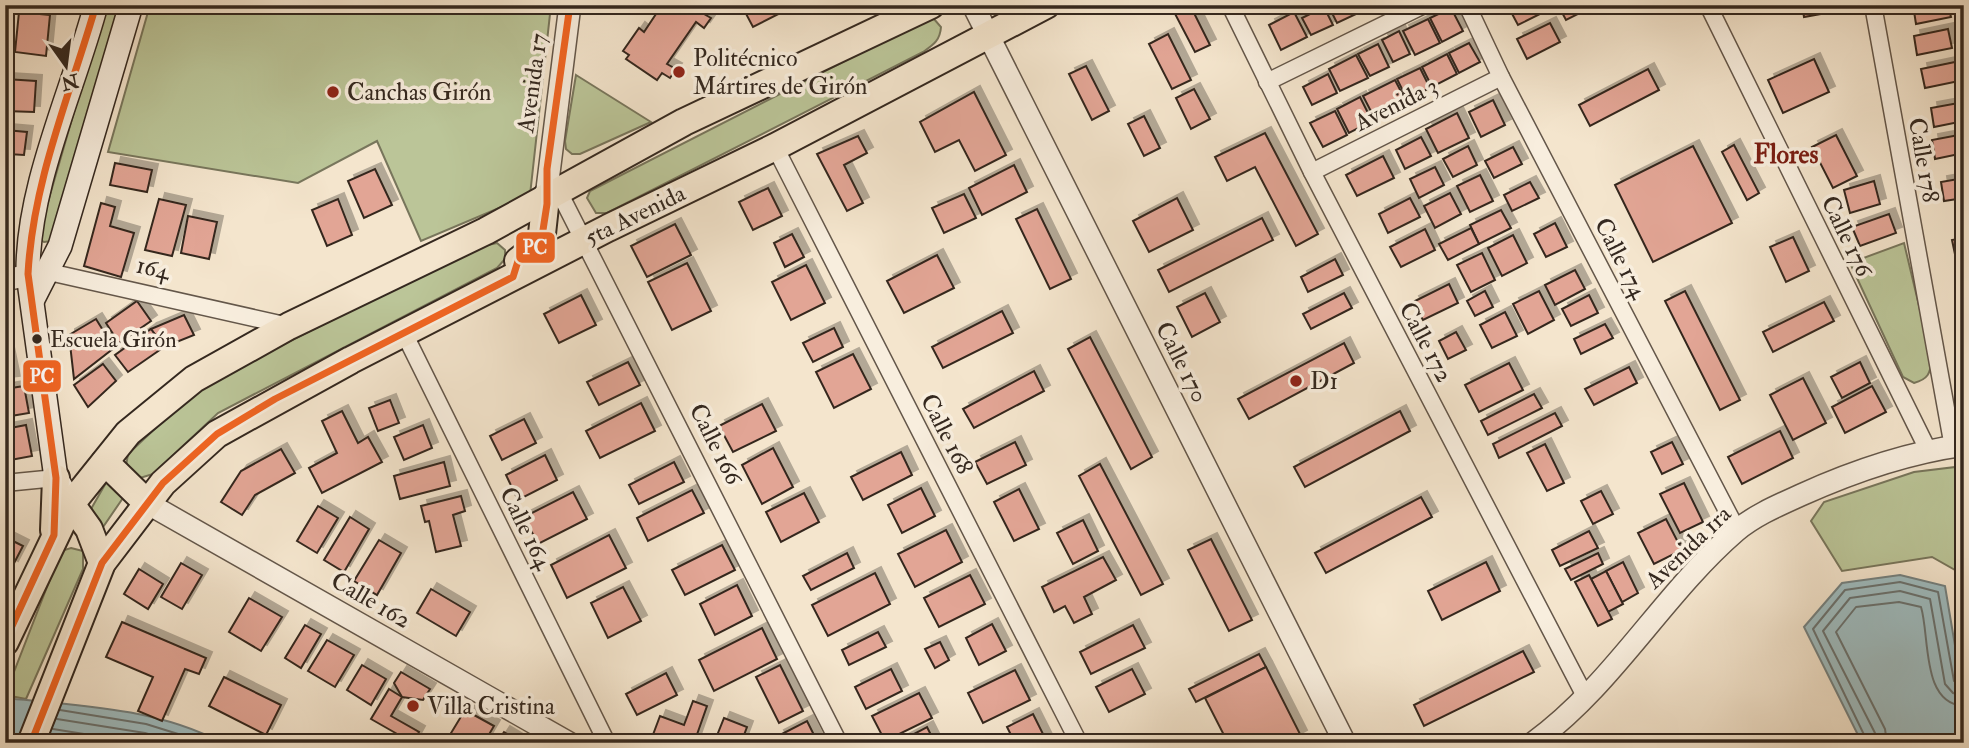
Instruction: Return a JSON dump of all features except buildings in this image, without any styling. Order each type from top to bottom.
[{"type":"highway","points":[[5,642],[71,504],[128,433],[194,379],[289,326],[488,230],[550,185],[930,5]]},
{"type":"highway","name":"5ta Avenida","points":[[30,743],[102,563],[163,483],[217,434],[275,399],[404,333],[515,269],[583,240],[775,147],[1046,5]]},
{"type":"highway","points":[[515,269],[541,243],[550,185]]},
{"type":"highway","points":[[488,230],[510,239],[515,269]]},
{"type":"highway","points":[[105,462],[147,503]]},
{"type":"highway","points":[[54,535],[56,478]]},
{"type":"highway","points":[[71,504],[89,528],[102,563]]},
{"type":"main road","points":[[39,273],[27,245],[49,156],[96,5]]},
{"type":"main road","points":[[71,504],[56,478],[33,299],[39,273],[131,5]]},
{"type":"street","name":"Avenida 17","points":[[550,185],[570,5]]},
{"type":"street","name":"Calle 170","points":[[973,5],[1345,743]]},
{"type":"street","name":"Calle 172","points":[[1230,5],[1312,172],[1586,698]]},
{"type":"street","points":[[1267,82],[1424,5]]},
{"type":"street","name":"Calle 174","points":[[1467,5],[1501,77],[1737,530]]},
{"type":"street","name":"Calle 176","points":[[1708,5],[1927,450]]},
{"type":"street","name":"Calle 178","points":[[1873,5],[1959,446]]},
{"type":"street","name":"Avenida 3","points":[[1312,172],[1501,77]]},
{"type":"street","name":"Calle 168","points":[[775,147],[1079,743]]},
{"type":"street","name":"Calle 166","points":[[550,185],[583,240],[839,743]]},
{"type":"street","name":"164","points":[[5,279],[39,273],[289,326]]},
{"type":"street","name":"Calle 164","points":[[404,333],[607,743]]},
{"type":"street","name":"Avenida 1ra","points":[[1534,743],[1586,698],[1660,612],[1737,530],[1773,507],[1856,470],[1927,450],[1959,446]]},
{"type":"street","points":[[5,484],[56,478]]},
{"type":"street","name":"Calle 162","points":[[147,503],[569,743]]},
{"type":"green space","points":[[105,5],[119,5],[51,241],[44,242],[39,239],[39,233]]},
{"type":"green space","name":"Canchas Girón","points":[[150,5],[551,5],[530,195],[421,241],[377,141],[298,183],[108,152]]},
{"type":"green space","points":[[934,19],[941,27],[938,39],[923,52],[607,213],[596,213],[587,198],[590,191],[925,20]]},
{"type":"green space","points":[[576,75],[651,122],[580,154],[572,154],[566,149],[565,141]]},
{"type":"green space","points":[[497,243],[505,250],[505,259],[497,268],[218,413],[153,474],[140,478],[126,466],[128,454],[193,393],[276,348],[479,247]]},
{"type":"green space","points":[[1904,243],[1932,360],[1928,375],[1914,383],[1903,377],[1850,263]]},
{"type":"green space","points":[[1964,466],[1964,575],[1932,557],[1842,571],[1811,521],[1824,502],[1914,472]]},
{"type":"green space","points":[[107,481],[125,495],[101,530],[91,509]]},
{"type":"green space","points":[[71,548],[83,551],[83,569],[26,699],[5,695],[61,551]]},
{"type":"water","points":[[1900,575],[1945,586],[1964,699],[1964,743],[1862,743],[1804,627],[1842,583]]},
{"type":"water","points":[[5,698],[88,706],[144,715],[197,731],[222,743],[5,743]]},
{"type":"transit line","name":"PC","points":[[5,641],[54,535],[56,478],[28,274],[31,239],[45,171],[96,5]]},
{"type":"transit line","name":"PC","points":[[31,743],[102,563],[163,483],[217,434],[275,399],[513,277],[518,261],[541,243],[547,204],[547,169],[570,5]]},
{"type":"place","name":"Politécnico Mártires de Girón","points":[[679,72]]},
{"type":"place","name":"Canchas Girón","points":[[333,92]]},
{"type":"place","name":"Escuela Girón","points":[[37,339]]},
{"type":"place","name":"D1","points":[[1296,381]]},
{"type":"place","name":"Villa Cristina","points":[[413,706]]},
{"type":"district","name":"Flores","points":[[1786,154]]}]
